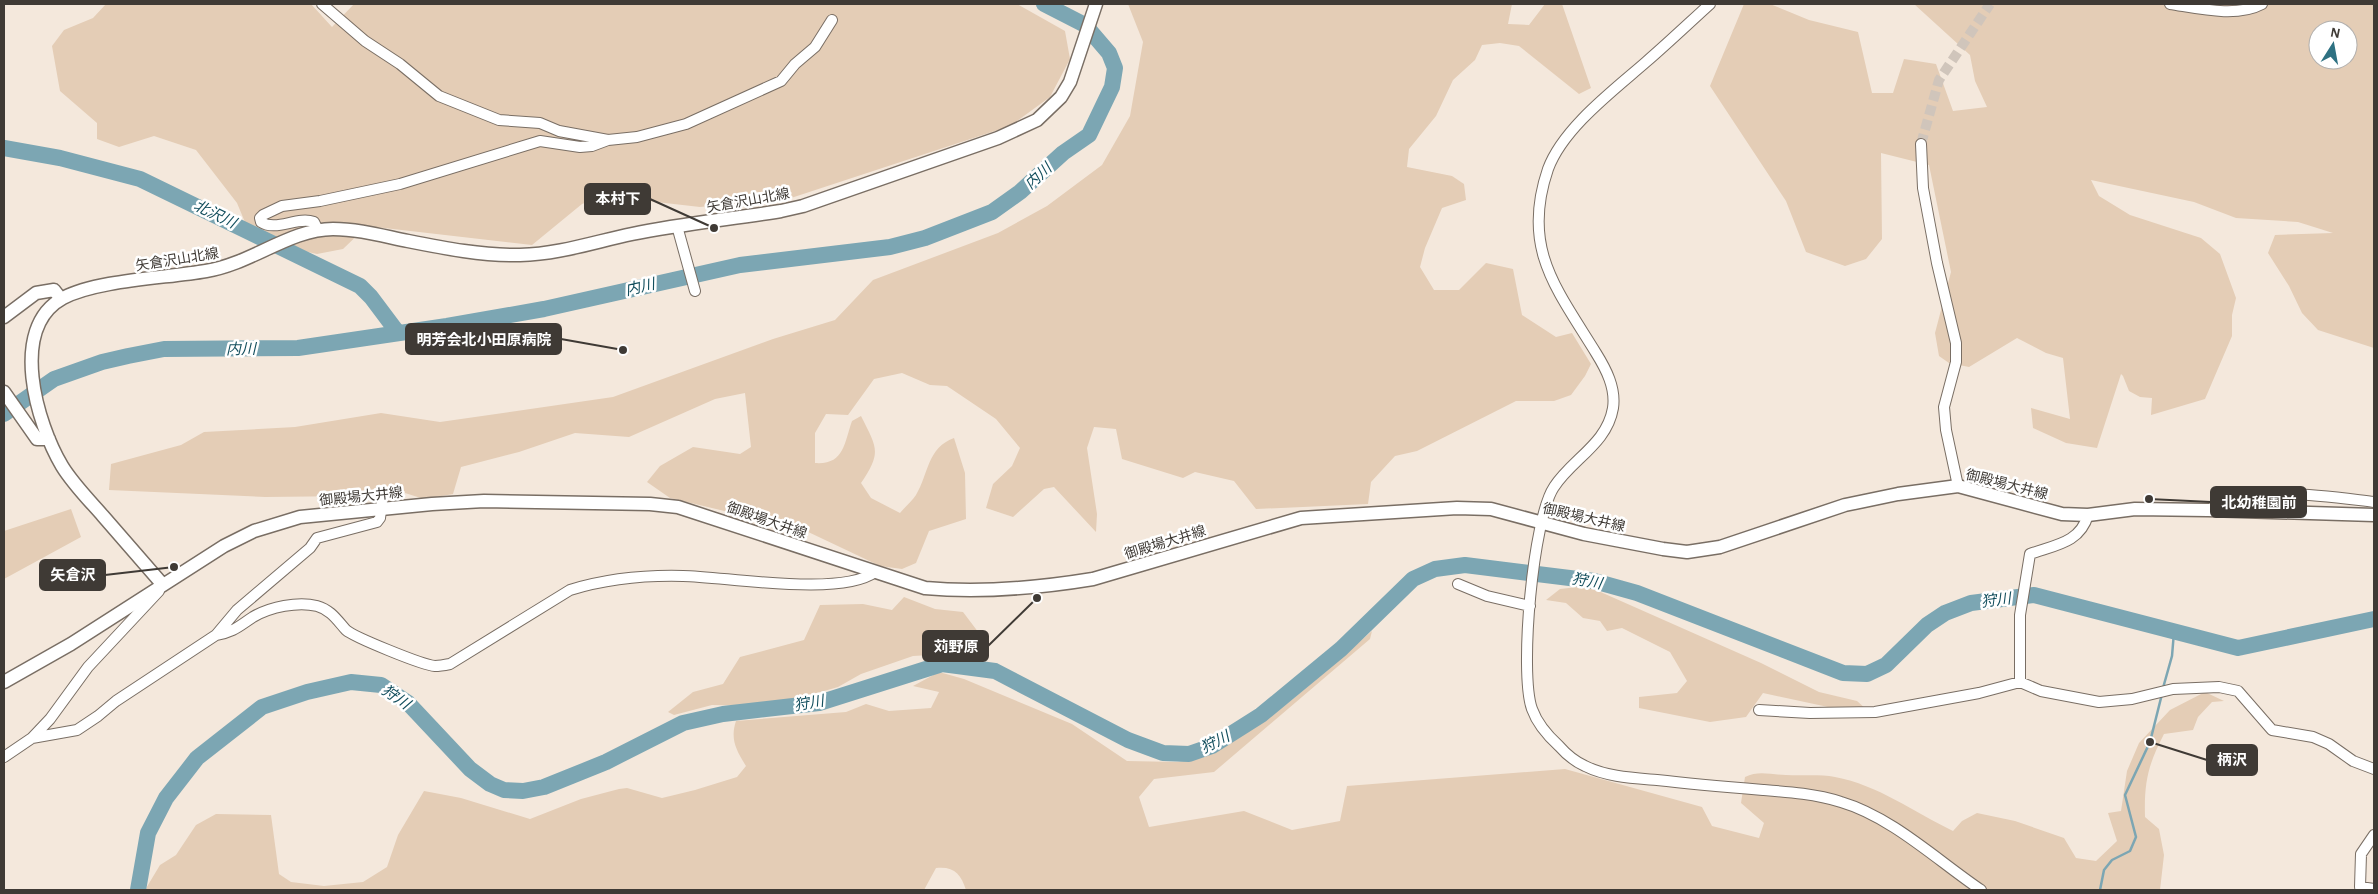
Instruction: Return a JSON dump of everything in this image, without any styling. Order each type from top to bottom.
[{"type":"main road","name":"矢倉沢山北線","points":[[163,586],[72,480],[49,439],[39,407],[32,372],[33,339],[48,310],[61,299],[80,291],[102,286],[214,270],[260,254],[312,231],[366,231],[410,241],[516,255],[568,250],[677,226],[803,206],[1019,130],[1037,120],[1061,98],[1070,82],[1096,4]]},
{"type":"main road","points":[[4,317],[36,293],[54,290],[61,299]]},
{"type":"main road","points":[[4,392],[37,439],[49,439]]},
{"type":"main road","name":"御殿場大井線","points":[[4,682],[70,644],[224,546],[261,528],[300,517],[382,506],[484,501],[669,506],[704,514],[925,588],[952,590],[1060,584],[1093,579],[1281,523],[1322,516],[1457,508],[1491,509],[1584,534],[1688,552],[1720,547],[1845,505],[1898,494],[1958,486],[2062,514],[2088,515],[2135,510],[2208,510],[2374,515]]},
{"type":"street","points":[[322,4],[365,41],[400,64],[439,96],[499,120],[540,123],[565,133],[608,140]]},
{"type":"street","points":[[1710,4],[1604,98],[1567,137],[1550,165],[1541,195],[1537,217],[1543,260],[1556,288],[1604,366],[1613,390],[1614,406],[1609,422],[1594,446],[1554,486],[1545,504],[1530,606],[1526,678],[1532,708],[1542,728],[1559,747],[1584,766],[1604,773],[1635,778],[1789,792],[1842,802],[1879,818],[1982,890]]},
{"type":"street","points":[[2170,4],[2206,9],[2236,10],[2262,4]]},
{"type":"street","points":[[312,231],[314,222],[307,219],[268,225],[262,222],[260,218],[282,206],[320,201],[400,184],[540,141],[580,147],[592,146],[608,140],[637,137],[686,124],[781,81],[795,64],[815,47],[832,20]]},
{"type":"street","points":[[1922,144],[1925,197],[1937,263],[1956,343],[1956,362],[1944,407],[1946,430],[1958,486]]},
{"type":"street","points":[[677,226],[695,291]]},
{"type":"street","points":[[2208,510],[2227,502],[2271,494],[2321,494],[2374,502]]},
{"type":"street","points":[[32,738],[77,730],[116,701],[216,635],[237,610],[310,548],[318,538],[376,522],[382,506]]},
{"type":"street","points":[[2020,682],[2020,615],[2030,554],[2076,537],[2086,525],[2088,515]]},
{"type":"street","points":[[216,635],[230,633],[254,616],[271,610],[296,605],[317,606],[334,615],[347,631],[414,661],[435,666],[450,664],[570,590],[588,584],[618,578],[682,576],[814,585],[865,579],[875,572]]},
{"type":"street","points":[[1458,584],[1487,596],[1530,606]]},
{"type":"street","points":[[4,757],[32,738],[50,719],[88,667],[142,611],[163,586]]},
{"type":"street","points":[[1759,710],[1810,713],[1875,712],[1979,693],[2020,682],[2041,691],[2100,702],[2132,699],[2173,689],[2219,687],[2238,691],[2272,730],[2313,737],[2329,744],[2353,761],[2374,770]]},
{"type":"street","points":[[2374,835],[2361,854],[2360,887],[2374,889]]},
{"type":"shaded area","points":[[106,4],[311,4],[332,27],[354,4],[1017,4],[1065,31],[1070,59],[1050,97],[1010,126],[788,199],[700,207],[604,196],[582,204],[532,245],[367,226],[343,249],[317,254],[263,242],[247,227],[237,203],[196,150],[154,136],[119,147],[97,139],[97,123],[60,91],[52,46],[64,30],[93,18]]},
{"type":"shaded area","points":[[1128,4],[1512,4],[1508,24],[1529,25],[1545,4],[1562,4],[1591,88],[1579,94],[1519,46],[1500,43],[1482,45],[1475,60],[1453,80],[1436,116],[1409,149],[1407,167],[1452,176],[1464,184],[1466,200],[1442,208],[1425,248],[1420,267],[1434,290],[1459,290],[1486,263],[1513,269],[1522,315],[1556,337],[1572,333],[1591,364],[1571,395],[1554,401],[1516,401],[1417,451],[1395,456],[1371,482],[1368,504],[1256,509],[1234,481],[1195,472],[1183,478],[1122,459],[1116,429],[1094,427],[1087,448],[1097,514],[1096,532],[1054,487],[1044,489],[1013,517],[986,508],[993,484],[1012,466],[1020,448],[996,419],[947,386],[930,385],[902,373],[874,379],[848,415],[826,414],[815,433],[815,463],[825,463],[837,457],[844,445],[852,421],[861,416],[874,443],[875,450],[872,464],[861,483],[871,498],[900,513],[916,495],[930,462],[939,448],[945,442],[954,438],[965,473],[966,519],[929,531],[916,563],[902,569],[880,566],[804,530],[670,498],[647,482],[660,466],[693,447],[740,454],[751,447],[745,393],[715,399],[629,437],[575,433],[519,452],[461,467],[453,494],[424,499],[405,493],[354,496],[265,497],[109,490],[111,464],[181,445],[204,432],[295,427],[381,413],[440,422],[613,397],[773,339],[835,320],[873,280],[998,233],[1047,206],[1102,165],[1130,116],[1143,42]]},
{"type":"shaded area","points":[[1744,4],[1770,4],[1809,20],[1858,32],[1872,93],[1893,93],[1904,59],[1936,64],[1953,111],[1987,107],[1975,81],[1970,55],[1914,4],[2374,4],[2374,348],[2318,330],[2302,313],[2289,286],[2268,253],[2275,235],[2333,233],[2298,222],[2236,218],[2194,202],[2091,180],[2099,196],[2130,215],[2201,238],[2220,254],[2236,298],[2232,315],[2232,336],[2205,399],[2151,415],[2152,398],[2140,397],[2129,391],[2121,374],[2097,448],[2066,443],[2033,428],[2031,408],[2070,419],[2063,358],[2046,353],[2017,338],[1969,367],[1949,363],[1939,356],[1935,333],[1951,272],[1929,165],[1881,153],[1882,239],[1866,259],[1845,266],[1806,252],[1786,201],[1710,86]]},
{"type":"shaded area","points":[[71,509],[81,537],[4,579],[4,531]]},
{"type":"shaded area","points":[[1587,586],[1761,663],[1819,692],[1857,701],[1866,709],[1828,707],[1763,693],[1746,717],[1710,722],[1639,708],[1639,697],[1677,693],[1687,681],[1670,652],[1622,628],[1607,631],[1600,621],[1583,618],[1566,603],[1546,600],[1560,589]]},
{"type":"shaded area","points":[[904,597],[935,609],[963,612],[985,641],[984,661],[964,662],[946,654],[913,656],[861,674],[838,687],[772,706],[712,705],[674,715],[668,712],[693,692],[723,684],[740,657],[804,640],[820,605],[863,604],[892,610]]},
{"type":"shaded area","points":[[1372,631],[1370,639],[1214,772],[1154,779],[1139,797],[1149,827],[1244,811],[1292,830],[1340,821],[1347,786],[1565,769],[1702,807],[1712,826],[1759,838],[1764,823],[1741,803],[1745,777],[1765,773],[1835,777],[1851,781],[1896,800],[1953,831],[1962,821],[1977,813],[2015,821],[2064,838],[2076,858],[2096,861],[2117,841],[2108,813],[2121,811],[2127,771],[2139,743],[2170,710],[2205,692],[2224,701],[2212,702],[2198,717],[2193,730],[2164,734],[2154,755],[2146,784],[2145,817],[2159,829],[2164,855],[2160,890],[966,890],[956,872],[948,868],[936,868],[924,890],[145,890],[160,865],[176,855],[196,825],[216,814],[271,815],[279,874],[291,882],[324,886],[363,882],[387,867],[398,835],[424,791],[461,798],[530,819],[581,799],[619,789],[627,788],[662,798],[737,777],[746,766],[735,744],[734,727],[736,721],[846,712],[866,704],[889,711],[931,708],[939,692],[913,686],[939,672],[964,679],[1072,724],[1127,761],[1178,762],[1204,757],[1256,726],[1293,699]]},
{"type":"waterway","name":"内川","points":[[4,414],[54,379],[102,362],[128,356],[164,349],[298,348],[447,326],[544,309],[740,265],[890,247],[925,238],[992,212],[1020,192],[1063,153],[1089,135],[1112,87],[1115,68],[1109,53],[1085,25],[1044,4]]},
{"type":"waterway","name":"北沢川","points":[[4,148],[60,158],[140,179],[360,286],[371,297],[398,333]]},
{"type":"waterway","name":"狩川","points":[[138,890],[148,833],[166,798],[197,758],[262,707],[307,692],[351,682],[381,685],[408,703],[470,769],[490,784],[504,790],[523,791],[544,787],[606,762],[683,723],[723,714],[819,703],[942,664],[995,671],[1128,740],[1163,753],[1189,754],[1212,746],[1261,715],[1341,649],[1413,579],[1435,569],[1465,565],[1594,581],[1637,593],[1843,673],[1867,674],[1886,665],[1927,625],[1945,613],[1971,603],[2034,595],[2238,648],[2374,619]]},
{"type":"waterway","points":[[2163,688],[2172,656],[2174,632]]},
{"type":"waterway","points":[[2100,890],[2104,870],[2112,860],[2130,851],[2136,837],[2125,795],[2150,742],[2162,694]]},
{"type":"tunnel","points":[[1921,144],[1939,80],[1990,4]]},
{"type":"place","name":"本村下","points":[[714,228]]},
{"type":"place","name":"明芳会北小田原病院","points":[[623,350]]},
{"type":"place","name":"北幼稚園前","points":[[2149,499]]},
{"type":"place","name":"矢倉沢","points":[[174,567]]},
{"type":"place","name":"苅野原","points":[[1037,598]]},
{"type":"place","name":"柄沢","points":[[2150,742]]}]
